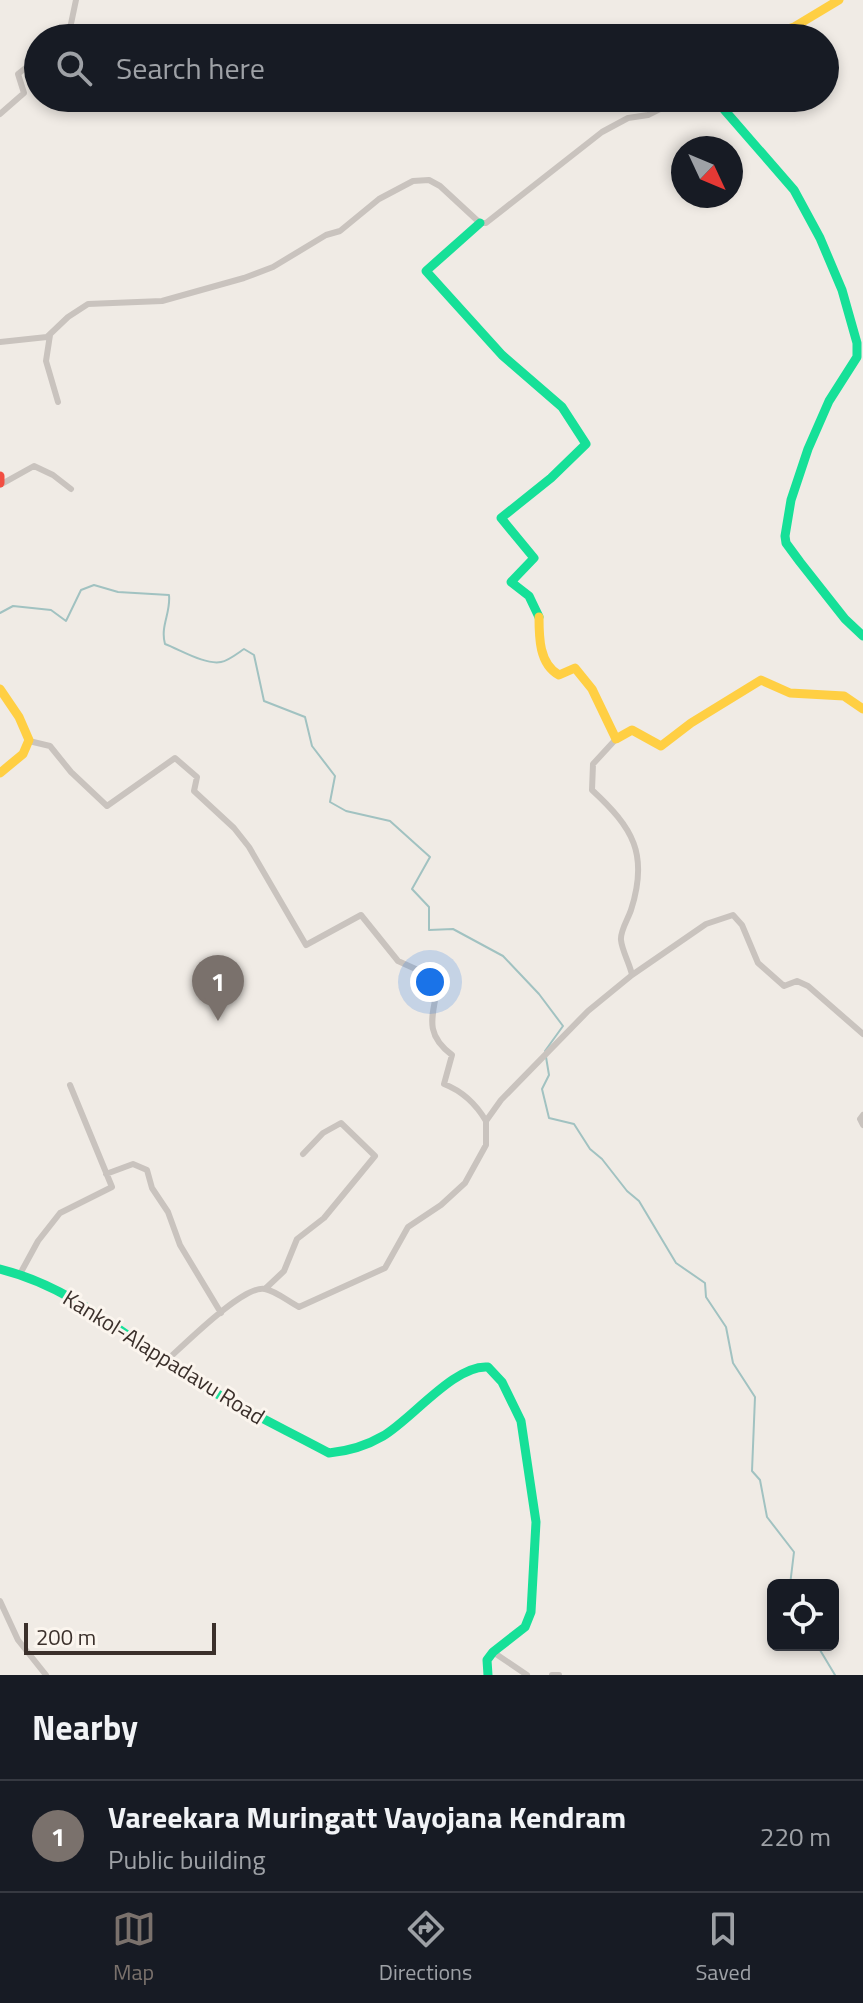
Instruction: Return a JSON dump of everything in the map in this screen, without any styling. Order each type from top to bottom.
[{"type":"main road","points":[[799,24],[839,0]]},
{"type":"main road","points":[[726,112],[794,190],[820,238],[842,290],[859,350],[829,401],[808,449],[791,500],[785,536],[786,543],[800,562],[845,619],[863,636]]},
{"type":"main road","points":[[480,223],[426,271],[502,355],[562,407],[586,444],[551,478],[501,518],[534,558],[511,582],[529,596],[539,617],[539,642],[550,670],[559,675],[575,668],[592,689],[616,739],[632,730],[661,746],[691,723],[761,680],[791,693],[821,692],[850,696],[863,709]]},
{"type":"main road","points":[[0,476],[0,484]]},
{"type":"main road","points":[[0,689],[14,709],[29,741],[27,748],[0,773]]},
{"type":"main road","name":"Kankol-Alappadavu Road","points":[[0,1269],[20,1274],[88,1306],[166,1361],[254,1415],[329,1453],[350,1452],[377,1441],[465,1371],[488,1367],[502,1382],[521,1421],[536,1522],[531,1612],[525,1627],[493,1652]]},
{"type":"main road","points":[[488,1675],[487,1660],[493,1652]]},
{"type":"street","points":[[71,24],[76,0]]},
{"type":"street","points":[[0,114],[24,93],[18,74],[24,69]]},
{"type":"street","points":[[58,402],[46,361],[50,335],[68,317],[88,304],[162,301],[244,278],[273,267],[326,235],[340,231],[379,199],[413,181],[429,180],[440,186],[480,223],[490,221],[505,206],[602,132],[628,118],[654,112]]},
{"type":"street","points":[[0,342],[50,335]]},
{"type":"street","points":[[0,484],[34,466],[71,489]]},
{"type":"street","points":[[616,739],[593,764],[592,790],[611,807],[631,835],[640,864],[632,908],[620,938],[632,975]]},
{"type":"street","points":[[29,741],[50,746],[71,772],[107,806],[175,758],[197,777],[194,791],[234,828],[249,847],[306,945],[361,915],[398,961],[438,984],[431,1027],[438,1044],[452,1055],[444,1084],[455,1088],[478,1108],[486,1121],[486,1145],[465,1183],[441,1205],[408,1227],[400,1236],[385,1268],[299,1307],[265,1289]]},
{"type":"street","points":[[486,1121],[501,1100],[588,1011],[667,949],[706,924],[733,915],[742,925],[758,963],[784,986],[797,981],[808,986],[863,1034]]},
{"type":"street","points":[[20,1274],[38,1241],[60,1213],[112,1187],[70,1085]]},
{"type":"street","points":[[863,1115],[860,1119],[863,1125]]},
{"type":"street","points":[[166,1361],[221,1313],[253,1291],[265,1289],[284,1271],[297,1239],[324,1218],[375,1156],[341,1123],[323,1133],[303,1154]]},
{"type":"street","points":[[106,1174],[133,1164],[147,1170],[152,1188],[168,1212],[180,1245],[221,1313]]},
{"type":"street","points":[[0,1601],[18,1640],[46,1675]]},
{"type":"street","points":[[493,1652],[527,1675]]},
{"type":"street","points":[[552,1675],[559,1675]]},
{"type":"waterway","points":[[0,613],[13,606],[51,610],[66,621],[81,590],[94,585],[118,592],[169,595],[165,644],[215,662],[227,660],[244,649],[254,655],[264,701],[305,717],[312,746],[335,776],[330,802],[346,811],[390,821],[430,857],[412,889],[429,907],[429,930],[453,929],[503,956],[539,994],[563,1026],[545,1051]]},
{"type":"waterway","points":[[546,1057],[549,1075],[542,1089],[549,1118],[574,1124],[590,1149],[639,1201],[676,1263],[705,1283],[706,1297],[726,1327],[733,1363],[755,1397],[752,1471],[760,1480],[767,1517],[794,1552],[791,1579]]},
{"type":"waterway","points":[[821,1651],[835,1675]]},
{"type":"traffic: fast","points":[[726,112],[794,190],[820,238],[842,290],[857,343],[857,357],[829,401],[808,449],[791,500],[785,536],[786,543],[800,562],[845,619],[863,636]]},
{"type":"traffic: fast","points":[[480,223],[426,271],[502,355],[562,407],[586,444],[551,478],[501,518],[534,558],[511,582],[529,596],[539,617]]},
{"type":"traffic: fast","points":[[0,1269],[29,1278],[81,1304],[200,1384],[329,1453],[357,1448],[377,1440],[448,1383],[475,1368],[488,1367],[502,1382],[521,1421],[536,1522],[531,1612],[525,1627],[487,1660],[488,1675]]},
{"type":"traffic: slow","points":[[799,24],[839,0]]},
{"type":"traffic: slow","points":[[539,617],[539,633],[547,664],[559,675],[575,668],[592,689],[616,739],[632,730],[661,746],[691,723],[761,680],[790,693],[844,696],[863,709]]},
{"type":"traffic: slow","points":[[0,689],[19,717],[29,740],[23,754],[0,773]]},
{"type":"traffic: jam","points":[[0,476],[0,483]]},
{"type":"place","name":"Vareekara Muringatt Vayojana Kendram","points":[[218,1021]]}]
